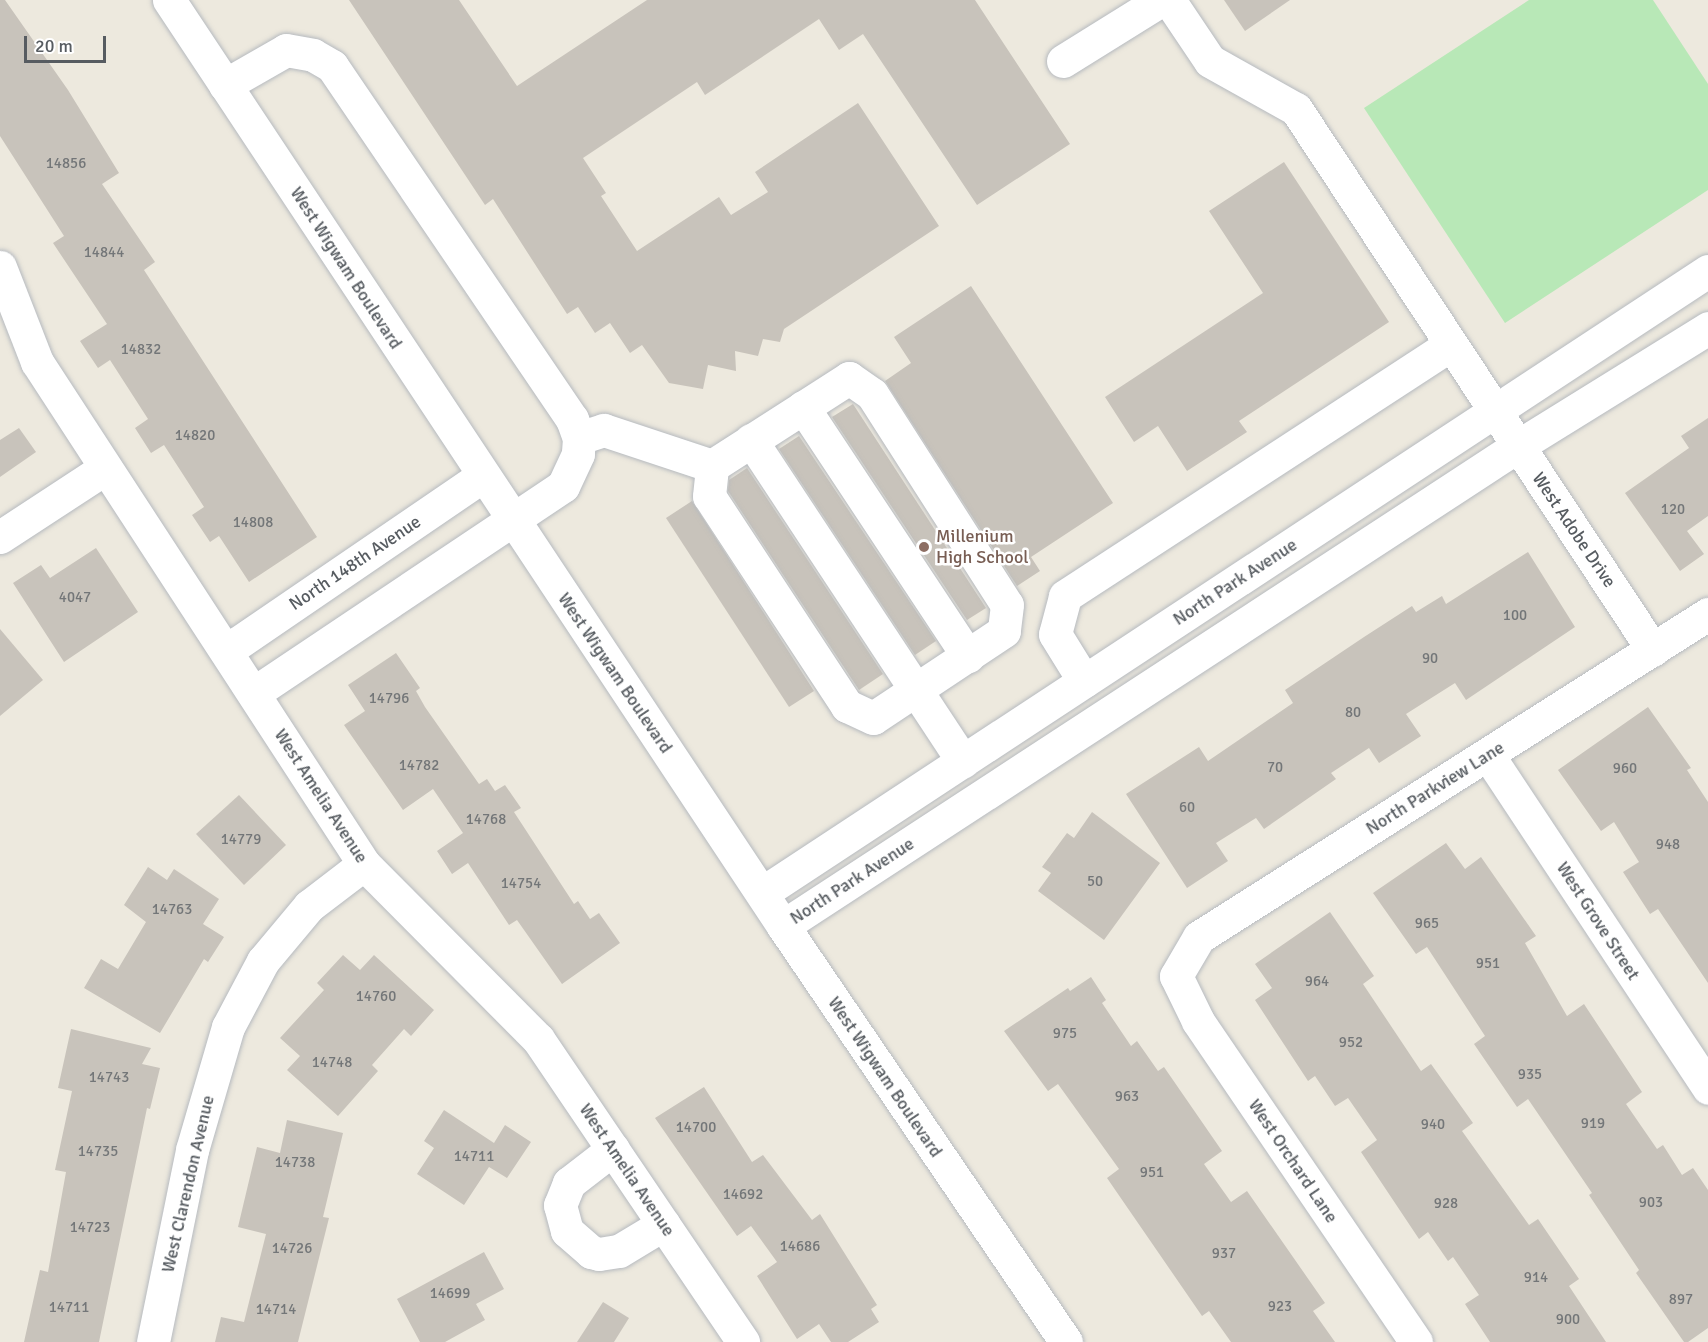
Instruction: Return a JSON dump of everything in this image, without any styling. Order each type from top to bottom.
[{"type":"street","name":"West Wigwam Boulevard","points":[[169,0],[783,926],[1066,1342]]},
{"type":"street","points":[[1063,61],[1161,0]]},
{"type":"street","name":"West Adobe Drive","points":[[1169,0],[1210,62],[1296,109],[1449,346],[1653,650]]},
{"type":"street","points":[[225,85],[286,50],[313,55],[332,66],[572,419],[579,438],[572,472],[563,486],[255,693]]},
{"type":"street","name":"West Amelia Avenue","points":[[0,267],[38,362],[104,470],[255,693],[364,864],[538,1039],[743,1342]]},
{"type":"street","name":"North Park Avenue","points":[[762,893],[1708,271]]},
{"type":"street","name":"North Park Avenue","points":[[783,926],[1518,446],[1708,328]]},
{"type":"street","points":[[1084,681],[1055,634],[1065,596],[1449,346]]},
{"type":"street","points":[[849,378],[872,394],[1007,605],[1004,631],[919,690],[873,718],[847,706],[709,496],[712,466],[849,378]]},
{"type":"street","points":[[803,407],[968,656]]},
{"type":"street","points":[[579,438],[604,430],[712,466]]},
{"type":"street","points":[[752,440],[876,632],[919,690],[963,761]]},
{"type":"street","points":[[0,537],[104,470]]},
{"type":"street","name":"North 148th Avenue","points":[[226,651],[483,476]]},
{"type":"street","name":"North Parkview Lane","points":[[1176,976],[1200,937],[1708,614]]},
{"type":"street","name":"West Grove Street","points":[[1488,754],[1708,1088]]},
{"type":"street","name":"West Clarendon Avenue","points":[[153,1342],[192,1150],[228,1027],[263,961],[309,906],[364,864]]},
{"type":"street","name":"West Orchard Lane","points":[[1176,976],[1198,1021],[1416,1342]]},
{"type":"street","points":[[613,1149],[569,1183],[560,1205],[567,1231],[591,1252],[599,1254],[619,1251],[664,1224]]},
{"type":"green space","points":[[1529,0],[1653,0],[1708,84],[1708,190],[1505,323],[1364,108]]},
{"type":"building","points":[[0,0],[5,0],[68,90],[119,173],[102,184],[155,262],[144,270],[317,537],[249,582],[219,536],[210,542],[192,515],[204,507],[164,445],[151,453],[135,428],[148,419],[110,360],[98,368],[80,341],[107,324],[53,243],[64,236],[0,136]]},
{"type":"building","points":[[349,0],[459,0],[517,86],[647,0],[975,0],[1070,144],[977,205],[863,34],[839,50],[819,19],[705,95],[697,82],[583,158],[606,193],[601,196],[637,251],[719,197],[731,215],[768,192],[755,172],[858,103],[939,226],[784,329],[780,342],[763,339],[758,356],[735,351],[736,371],[708,365],[703,389],[669,383],[642,345],[630,353],[610,323],[595,333],[578,307],[567,314],[493,199],[485,205]]},
{"type":"building","points":[[1224,0],[1290,0],[1245,31]]},
{"type":"building","points":[[1284,162],[1389,322],[1239,421],[1247,432],[1187,471],[1158,426],[1134,442],[1105,397],[1263,293],[1209,211]]},
{"type":"building","points":[[971,286],[1113,503],[1031,557],[1040,571],[1017,586],[885,381],[911,363],[894,337]]},
{"type":"building","points":[[853,404],[986,608],[967,620],[832,417]]},
{"type":"building","points":[[1708,418],[1708,516],[1687,531],[1704,554],[1680,571],[1625,493],[1689,448],[1681,436]]},
{"type":"building","points":[[19,428],[36,452],[0,477],[0,440]]},
{"type":"building","points":[[799,436],[936,641],[915,655],[779,449]]},
{"type":"building","points":[[747,468],[883,674],[859,690],[728,491],[729,480]]},
{"type":"building","points":[[692,501],[814,691],[789,707],[666,518]]},
{"type":"building","points":[[96,548],[138,612],[64,662],[13,583],[41,565],[50,578]]},
{"type":"building","points":[[1528,552],[1575,627],[1466,700],[1455,683],[1406,714],[1421,736],[1379,763],[1369,748],[1331,773],[1336,779],[1264,829],[1256,818],[1216,843],[1228,861],[1187,888],[1126,794],[1199,747],[1208,761],[1293,703],[1285,690],[1364,637],[1412,606],[1416,612],[1442,596],[1446,604]]},
{"type":"building","points":[[0,629],[43,680],[0,716]]},
{"type":"building","points":[[396,653],[420,688],[416,691],[425,707],[479,784],[487,779],[495,791],[505,785],[521,808],[514,812],[574,904],[578,901],[590,919],[599,913],[620,943],[562,984],[517,920],[509,925],[468,863],[452,874],[437,851],[463,833],[433,789],[403,810],[344,725],[365,711],[348,685]]},
{"type":"building","points":[[1648,707],[1691,768],[1687,770],[1708,802],[1708,983],[1658,909],[1650,914],[1623,872],[1639,862],[1614,822],[1601,831],[1558,770]]},
{"type":"building","points":[[239,795],[286,845],[244,885],[196,834]]},
{"type":"building","points":[[1092,812],[1160,863],[1104,940],[1038,891],[1051,873],[1042,867],[1067,833],[1074,838]]},
{"type":"building","points":[[1446,843],[1465,869],[1481,857],[1536,936],[1525,943],[1567,1016],[1584,1004],[1642,1092],[1626,1104],[1657,1149],[1663,1145],[1682,1175],[1693,1168],[1708,1190],[1708,1328],[1688,1342],[1684,1342],[1636,1273],[1639,1270],[1589,1195],[1592,1193],[1528,1099],[1517,1107],[1474,1044],[1485,1036],[1427,947],[1416,954],[1373,893]]},
{"type":"building","points":[[148,867],[167,880],[174,869],[219,899],[203,924],[224,937],[208,962],[204,959],[160,1033],[84,988],[101,959],[118,969],[146,922],[124,905]]},
{"type":"building","points":[[1330,912],[1374,976],[1363,984],[1421,1071],[1431,1064],[1473,1123],[1462,1131],[1529,1225],[1538,1219],[1579,1279],[1569,1286],[1606,1342],[1490,1342],[1465,1304],[1479,1295],[1453,1257],[1448,1261],[1428,1232],[1419,1239],[1361,1152],[1377,1140],[1348,1098],[1335,1106],[1315,1076],[1308,1081],[1255,1000],[1272,988],[1255,964]]},
{"type":"building","points":[[343,955],[360,970],[374,955],[434,1010],[411,1036],[404,1029],[372,1065],[378,1071],[338,1116],[287,1070],[300,1056],[280,1038],[324,990],[317,983]]},
{"type":"building","points":[[1091,977],[1106,1000],[1102,1003],[1131,1046],[1137,1041],[1158,1071],[1164,1067],[1222,1151],[1204,1164],[1231,1202],[1247,1191],[1325,1303],[1313,1311],[1335,1342],[1231,1342],[1209,1311],[1202,1316],[1107,1178],[1119,1169],[1058,1084],[1048,1091],[1004,1031],[1068,988],[1070,991]]},
{"type":"building","points":[[71,1029],[151,1048],[142,1064],[160,1068],[150,1109],[147,1108],[99,1342],[24,1342],[40,1270],[48,1272],[66,1172],[55,1170],[72,1091],[58,1088]]},
{"type":"building","points":[[704,1087],[752,1162],[763,1155],[812,1220],[820,1214],[877,1305],[871,1309],[879,1322],[848,1342],[831,1342],[819,1324],[797,1339],[757,1276],[777,1262],[751,1226],[737,1236],[655,1118]]},
{"type":"building","points":[[444,1110],[494,1143],[505,1125],[531,1142],[507,1178],[489,1167],[464,1205],[417,1174],[434,1148],[424,1141]]},
{"type":"building","points":[[287,1120],[343,1133],[323,1217],[329,1218],[298,1342],[215,1342],[221,1317],[244,1322],[266,1234],[238,1227],[257,1147],[280,1153]]},
{"type":"building","points":[[484,1252],[504,1289],[476,1304],[485,1320],[445,1342],[420,1342],[397,1299]]},
{"type":"building","points":[[603,1302],[629,1318],[614,1342],[577,1342]]},
{"type":"place","name":"Millenium High School","points":[[924,547]]}]
